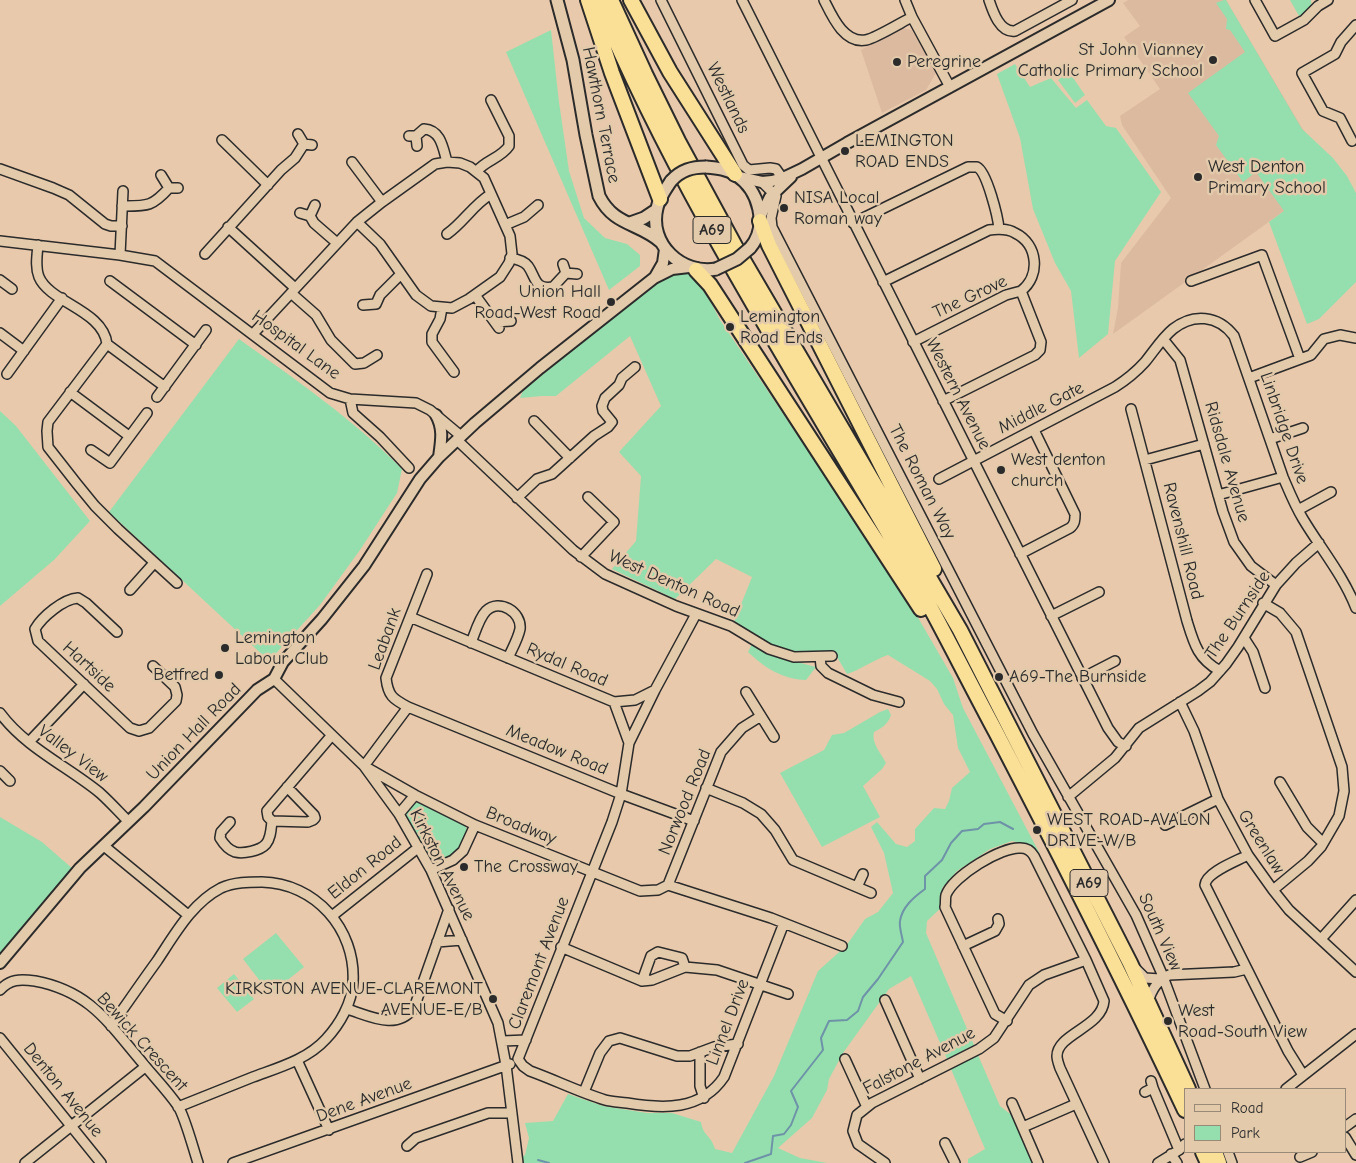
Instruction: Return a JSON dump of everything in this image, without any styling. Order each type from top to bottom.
[{"type":"highway","points":[[588,0],[658,204]]},
{"type":"highway","name":"A69","points":[[598,0],[655,122],[722,248],[913,575],[1129,992],[1184,1108]]},
{"type":"highway","name":"A69","points":[[611,0],[666,116],[736,248],[960,630],[1130,963],[1188,1088]]},
{"type":"highway","points":[[631,0],[670,72],[737,175]]},
{"type":"highway","points":[[760,219],[769,245],[944,590],[960,630]]},
{"type":"highway","points":[[692,268],[710,285],[908,588],[1008,756]]},
{"type":"highway","points":[[1206,1155],[1219,1163]]},
{"type":"main road","name":"Hawthorn Terrace","points":[[557,0],[573,60],[599,196],[615,217],[650,233],[663,245]]},
{"type":"main road","points":[[630,223],[644,218],[658,204],[671,181],[678,174],[688,168],[706,166],[726,170],[737,175],[756,198],[760,219],[757,235],[750,248],[737,259],[716,270],[692,268],[675,260],[663,245],[656,227],[658,204]]},
{"type":"street","name":"Westlands","points":[[662,0],[743,165],[749,170],[773,168],[780,172],[784,180]]},
{"type":"street","name":"Western Avenue","points":[[742,0],[1082,678],[1113,736],[1126,746]]},
{"type":"street","points":[[824,0],[834,20],[842,30],[854,38],[866,40],[912,17]]},
{"type":"street","points":[[905,0],[912,17],[949,86]]},
{"type":"street","points":[[989,0],[1002,26],[1011,32],[1072,0]]},
{"type":"street","points":[[760,219],[766,201],[784,180],[1098,0]]},
{"type":"street","points":[[949,86],[1109,0]]},
{"type":"street","points":[[1255,0],[1275,36],[1304,20],[1318,6],[1328,0]]},
{"type":"street","points":[[1352,141],[1340,118],[1323,111],[1302,73],[1335,54],[1341,42],[1356,25]]},
{"type":"street","points":[[477,171],[484,163],[498,156],[510,146],[509,136],[491,100]]},
{"type":"street","points":[[414,139],[424,129],[438,134],[447,162]]},
{"type":"street","points":[[205,254],[228,227],[308,144],[298,134]]},
{"type":"street","points":[[222,140],[268,185]]},
{"type":"street","points":[[352,162],[382,202]]},
{"type":"street","points":[[253,334],[358,222],[427,168],[435,164],[447,162],[460,163],[477,171],[484,178],[512,245],[510,258],[505,271],[500,277],[461,305],[452,308],[432,306],[416,296],[380,244],[358,222]]},
{"type":"street","points":[[853,223],[968,167],[976,167],[982,172],[997,215],[999,228]]},
{"type":"street","points":[[0,169],[69,195],[105,224],[122,226]]},
{"type":"street","points":[[122,206],[149,204],[174,188],[161,175]]},
{"type":"street","points":[[737,175],[762,182],[784,180]]},
{"type":"street","points":[[762,182],[774,192]]},
{"type":"street","points":[[120,255],[123,190]]},
{"type":"street","name":"The Roman Way","points":[[774,192],[776,199],[771,218],[772,227],[1033,734],[1068,798]]},
{"type":"street","points":[[447,234],[458,227],[481,200],[491,194]]},
{"type":"street","points":[[315,205],[305,215],[337,243]]},
{"type":"street","points":[[505,225],[524,217],[538,205]]},
{"type":"street","points":[[228,227],[316,315],[331,340],[354,364],[364,363],[377,355]]},
{"type":"street","points":[[883,282],[989,230],[999,228],[1014,232],[1025,239],[1031,249],[1034,273],[1029,283],[1021,291]]},
{"type":"street","name":"Hospital Lane","points":[[0,241],[155,261],[330,393],[350,399],[416,403],[436,415],[459,438]]},
{"type":"street","points":[[38,245],[37,262],[40,278],[44,285],[99,325],[106,338],[106,344],[48,422],[48,447],[95,506],[154,563],[178,583]]},
{"type":"street","points":[[654,278],[660,269],[663,245]]},
{"type":"street","points":[[1191,281],[1262,255],[1300,360]]},
{"type":"street","points":[[510,258],[524,262],[531,270],[536,281],[547,288],[553,287],[558,283],[564,269],[577,274]]},
{"type":"street","points":[[654,278],[672,270],[692,268]]},
{"type":"street","points":[[363,305],[376,304],[380,295],[400,275]]},
{"type":"street","name":"Union Hall Road","points":[[0,963],[80,868],[144,807],[258,690],[274,679],[283,662],[322,619],[364,566],[420,479],[439,457],[475,423],[540,368],[654,278]]},
{"type":"street","points":[[0,280],[12,289]]},
{"type":"street","points":[[110,281],[196,345]]},
{"type":"street","name":"The Grove","points":[[913,342],[1006,295],[1021,291],[1041,342],[1040,350],[1035,355],[943,400]]},
{"type":"street","points":[[475,295],[497,325],[511,321]]},
{"type":"street","points":[[7,374],[62,298]]},
{"type":"street","points":[[442,308],[440,319],[432,334],[432,342],[454,372]]},
{"type":"street","name":"Linbridge Drive","points":[[1129,377],[1172,330],[1189,320],[1208,318],[1230,331],[1234,336],[1249,378],[1282,477],[1298,510],[1344,580],[1356,608]]},
{"type":"street","points":[[157,397],[206,330]]},
{"type":"street","points":[[0,333],[24,351]]},
{"type":"street","points":[[1249,378],[1310,355],[1324,339],[1340,335],[1356,338]]},
{"type":"street","name":"Ridsdale Avenue","points":[[1161,342],[1180,360],[1222,512],[1234,542],[1251,566],[1276,585]]},
{"type":"street","points":[[106,344],[165,387]]},
{"type":"street","points":[[517,498],[537,479],[552,474],[594,436],[608,427],[612,422],[603,411],[602,406],[606,398],[619,385],[622,378],[635,367]]},
{"type":"street","name":"Middle Gate","points":[[939,479],[1098,397],[1129,377]]},
{"type":"street","points":[[70,392],[130,436]]},
{"type":"street","points":[[350,399],[353,413],[380,437],[409,468]]},
{"type":"street","name":"Ravenshill Road","points":[[1130,408],[1186,621],[1196,649],[1209,665],[1220,671]]},
{"type":"street","points":[[91,450],[110,463],[146,413]]},
{"type":"street","points":[[436,415],[442,434],[439,457]]},
{"type":"street","points":[[534,421],[570,458]]},
{"type":"street","points":[[1270,439],[1303,428]]},
{"type":"street","points":[[1020,554],[1070,528],[1075,520],[1075,514],[1034,430]]},
{"type":"street","name":"West Denton Road","points":[[459,438],[517,498],[581,557],[605,574],[676,606],[731,626],[769,649],[794,657],[832,656]]},
{"type":"street","points":[[1145,460],[1204,444]]},
{"type":"street","points":[[1218,495],[1282,477]]},
{"type":"street","points":[[1298,510],[1331,492]]},
{"type":"street","points":[[581,557],[614,522],[588,497]]},
{"type":"street","name":"The Burnside","points":[[1068,798],[1115,758],[1139,728],[1198,691],[1220,671],[1244,638],[1263,603],[1276,585],[1296,563],[1319,543]]},
{"type":"street","points":[[130,590],[154,563]]},
{"type":"street","name":"Leabank","points":[[408,707],[395,700],[388,690],[386,678],[428,574]]},
{"type":"street","points":[[1051,616],[1099,592]]},
{"type":"street","name":"Hartside","points":[[103,634],[113,629],[86,603],[78,598],[68,601],[40,620],[35,629],[38,641],[130,728],[139,731],[149,728],[176,701],[177,694],[175,688],[155,673]]},
{"type":"street","points":[[1263,603],[1280,613],[1296,632],[1342,767],[1344,791],[1343,802],[1334,826],[1323,843],[1308,861],[1273,890]]},
{"type":"street","name":"Rydal Road","points":[[471,642],[484,612],[492,607],[501,606],[514,612],[520,620],[520,630],[508,658]]},
{"type":"street","name":"Claremont Avenue","points":[[518,1059],[612,822],[621,794],[629,743],[696,614]]},
{"type":"street","name":"Rydal Road","points":[[410,618],[614,702]]},
{"type":"street","points":[[1244,638],[1253,652],[1265,688]]},
{"type":"street","points":[[820,657],[821,666],[828,673],[873,696],[898,702]]},
{"type":"street","points":[[1082,678],[1116,661]]},
{"type":"street","name":"Kirkston Avenue","points":[[274,679],[364,766],[399,814],[431,870],[498,1023],[508,1076],[518,1163]]},
{"type":"street","points":[[29,742],[84,684]]},
{"type":"street","points":[[629,743],[614,702],[635,700],[655,690]]},
{"type":"street","points":[[746,692],[774,737]]},
{"type":"street","name":"Greenlaw","points":[[1180,702],[1194,731],[1218,799],[1248,855],[1290,910],[1356,972]]},
{"type":"street","points":[[364,766],[408,707]]},
{"type":"street","name":"Meadow Road","points":[[408,707],[621,794],[694,821]]},
{"type":"street","name":"Valley View","points":[[0,713],[29,742],[100,793],[128,821]]},
{"type":"street","name":"Norwood Road","points":[[668,885],[721,752],[742,728],[761,716]]},
{"type":"street","points":[[287,787],[314,815],[315,818],[313,820],[308,822],[272,821],[268,817],[267,811],[287,787],[332,735]]},
{"type":"street","name":"Broadway","points":[[364,766],[415,795],[475,825],[640,891],[658,890],[668,885]]},
{"type":"street","points":[[0,771],[10,781]]},
{"type":"street","points":[[1280,782],[1307,827],[1323,843]]},
{"type":"street","points":[[706,788],[743,803],[761,814],[775,830],[793,860],[871,893]]},
{"type":"street","points":[[399,814],[415,795]]},
{"type":"street","name":"South View","points":[[1068,798],[1136,915],[1205,1088]]},
{"type":"street","points":[[1165,825],[1218,799]]},
{"type":"street","points":[[230,822],[221,832],[220,838],[232,851],[237,852],[258,850],[266,845],[270,837],[272,821]]},
{"type":"street","points":[[431,870],[453,860],[463,851],[475,825]]},
{"type":"street","points":[[104,846],[188,915]]},
{"type":"street","name":"Eldon Road","points":[[332,916],[418,847]]},
{"type":"street","points":[[1007,1021],[994,1014],[946,907],[946,895],[956,881],[970,870],[998,854],[1014,848],[1023,848],[1034,856],[1102,994],[1104,1008],[1098,1017],[1067,1041],[1057,1055],[1060,1068],[1104,1163]]},
{"type":"street","points":[[1248,855],[1212,874],[1205,880],[1205,885],[1288,1051],[1303,1075]]},
{"type":"street","points":[[857,887],[863,874]]},
{"type":"street","points":[[111,1026],[188,915],[209,896],[222,888],[235,883],[253,882],[289,885],[315,899],[332,916],[344,934],[350,951],[353,982],[347,1009],[325,1040],[297,1060],[178,1107]]},
{"type":"street","points":[[668,885],[784,923],[842,946]]},
{"type":"street","points":[[1320,940],[1356,900]]},
{"type":"street","points":[[347,1009],[384,1020],[399,1020],[408,1016],[414,1008],[448,909]]},
{"type":"street","points":[[963,946],[995,931],[999,924],[998,918]]},
{"type":"street","name":"Linnel Drive","points":[[518,1059],[530,1070],[606,1100],[664,1107],[686,1104],[704,1098],[717,1088],[724,1077],[784,923]]},
{"type":"street","points":[[438,942],[462,940]]},
{"type":"street","points":[[561,948],[642,981],[652,980],[685,967],[717,970],[788,994]]},
{"type":"street","points":[[642,981],[651,956],[658,952],[682,958],[685,967]]},
{"type":"street","name":"Falstone Avenue","points":[[885,1163],[858,1144],[853,1131],[857,1115],[867,1107],[979,1049],[994,1038],[1030,985],[1037,978],[1086,960]]},
{"type":"street","points":[[1130,963],[1145,978],[1161,979],[1176,974],[1234,972],[1248,969]]},
{"type":"street","points":[[1148,1002],[1152,990],[1161,979]]},
{"type":"street","name":"Bewick Crescent","points":[[0,990],[7,982],[30,980],[63,988],[97,1010],[178,1107],[198,1163]]},
{"type":"street","points":[[885,1000],[920,1079]]},
{"type":"street","points":[[1287,1088],[1356,1034]]},
{"type":"street","name":"Denton Avenue","points":[[0,1038],[101,1163]]},
{"type":"street","points":[[584,1092],[600,1053],[610,1041],[620,1038],[677,1056],[690,1056],[714,1047],[738,1044]]},
{"type":"street","points":[[502,1040],[526,1040]]},
{"type":"street","points":[[700,1052],[700,1086],[704,1098]]},
{"type":"street","name":"Dene Avenue","points":[[233,1163],[329,1130],[518,1059]]},
{"type":"street","points":[[845,1059],[867,1107]]},
{"type":"street","points":[[297,1060],[329,1130]]},
{"type":"street","points":[[25,1163],[146,1067]]},
{"type":"street","points":[[1150,1087],[1180,1149],[1177,1163]]},
{"type":"street","points":[[1012,1103],[1038,1163]]},
{"type":"street","points":[[1023,1127],[1076,1104]]},
{"type":"street","points":[[407,1146],[416,1138],[488,1113],[512,1113]]},
{"type":"street","points":[[1346,1139],[1356,1155]]},
{"type":"street","points":[[945,1143],[956,1163]]},
{"type":"street","points":[[1158,1163],[1180,1149]]},
{"type":"shaded area","points":[[1128,0],[1226,0],[1306,133],[1284,211],[1113,334],[1118,308],[1121,263],[1171,198],[1122,125],[1120,116],[1160,89],[1124,37],[1140,26],[1123,3]]},
{"type":"shaded area","name":"Peregrine","points":[[902,28],[912,30],[936,73],[926,90],[882,113],[861,50]]},
{"type":"green space","points":[[1226,0],[1302,129],[1333,158],[1347,176],[1356,193],[1356,282],[1319,319],[1307,324],[1269,222],[1284,211],[1256,172],[1243,182],[1216,145],[1219,136],[1188,93],[1245,52],[1230,30],[1226,29],[1227,19],[1216,3]]},
{"type":"green space","points":[[1290,0],[1311,0],[1311,6],[1299,16]]},
{"type":"green space","points":[[551,30],[569,171],[584,218],[605,238],[627,244],[640,255],[640,266],[609,290],[506,52]]},
{"type":"green space","points":[[1015,64],[1030,87],[1051,78],[1076,108],[1087,100],[1106,126],[1116,128],[1161,192],[1115,261],[1108,334],[1079,358],[1071,291],[1055,263],[1033,209],[1020,138],[997,74]]},
{"type":"green space","points":[[1069,72],[1085,95],[1075,103],[1058,80]]},
{"type":"green space","points":[[678,274],[690,274],[704,289],[720,320],[905,595],[953,678],[963,708],[1040,854],[1027,844],[1012,841],[990,849],[957,871],[942,888],[942,907],[927,921],[926,933],[974,1045],[947,1059],[911,976],[889,989],[843,1053],[812,1118],[778,1148],[800,1158],[827,1163],[513,1163],[525,1155],[529,1138],[525,1123],[553,1121],[568,1094],[603,1106],[647,1113],[672,1113],[701,1122],[703,1130],[715,1149],[732,1153],[774,1076],[818,971],[846,946],[865,919],[878,912],[893,893],[884,853],[871,827],[877,822],[896,844],[907,847],[915,841],[915,829],[934,808],[945,809],[952,788],[970,772],[958,748],[953,715],[944,704],[937,689],[930,681],[888,655],[847,674],[834,652],[796,652],[797,662],[816,667],[806,680],[774,672],[754,658],[748,652],[756,636],[734,622],[752,577],[716,559],[675,599],[612,569],[636,541],[641,476],[619,452],[661,406],[630,336],[556,396],[520,398],[523,391],[616,314],[662,280]]},
{"type":"green space","points":[[239,339],[344,417],[402,469],[397,493],[360,550],[320,605],[269,661],[109,512]]},
{"type":"green space","points":[[0,411],[16,426],[90,521],[54,560],[0,606]]},
{"type":"green space","points":[[888,709],[891,715],[890,718],[880,729],[874,732],[873,736],[875,744],[886,763],[863,786],[880,817],[822,847],[780,773],[824,750],[832,735],[844,733]]},
{"type":"green space","points":[[415,803],[421,803],[465,825],[468,832],[465,838],[454,853],[444,860],[432,862],[407,819],[406,813]]},
{"type":"green space","points":[[0,817],[42,842],[73,869],[0,953]]},
{"type":"green space","points":[[276,933],[304,967],[270,994],[243,959]]},
{"type":"green space","points":[[234,974],[254,999],[237,1012],[217,988]]},
{"type":"green space","points":[[978,1055],[1000,1106],[1014,1117],[1034,1163],[968,1163],[968,1159],[985,1149],[951,1069]]},
{"type":"waterway","points":[[745,1163],[771,1154],[773,1136],[784,1134],[791,1125],[798,1107],[791,1091],[823,1050],[821,1038],[829,1021],[847,1020],[858,1011],[863,997],[878,979],[903,942],[900,929],[903,911],[925,889],[925,876],[942,860],[951,843],[962,831],[978,829],[984,824],[1000,822],[1013,829]]},
{"type":"waterway","points":[[538,1160],[549,1163]]},
{"type":"place","name":"St John Vianney Catholic Primary School","points":[[1213,60]]},
{"type":"place","name":"Peregrine","points":[[897,62]]},
{"type":"place","name":"LEMINGTON ROAD ENDS","points":[[845,151]]},
{"type":"place","name":"West Denton Primary School","points":[[1198,177]]},
{"type":"place","name":"NISA Local Roman way","points":[[784,208]]},
{"type":"place","name":"Union Hall Road-West Road","points":[[611,302]]},
{"type":"place","name":"Lemington Road Ends","points":[[730,327]]},
{"type":"place","name":"West denton church","points":[[1001,470]]},
{"type":"place","name":"Lemington Labour Club","points":[[225,648]]},
{"type":"place","name":"Betfred","points":[[219,675]]},
{"type":"place","name":"A69-The Burnside","points":[[999,677]]},
{"type":"place","name":"WEST ROAD-AVALON DRIVE-W/B","points":[[1037,830]]},
{"type":"place","name":"The Crossway","points":[[464,867]]},
{"type":"place","name":"KIRKSTON AVENUE-CLAREMONT AVENUE-E/B","points":[[493,999]]},
{"type":"place","name":"West Road-South View","points":[[1168,1021]]}]
